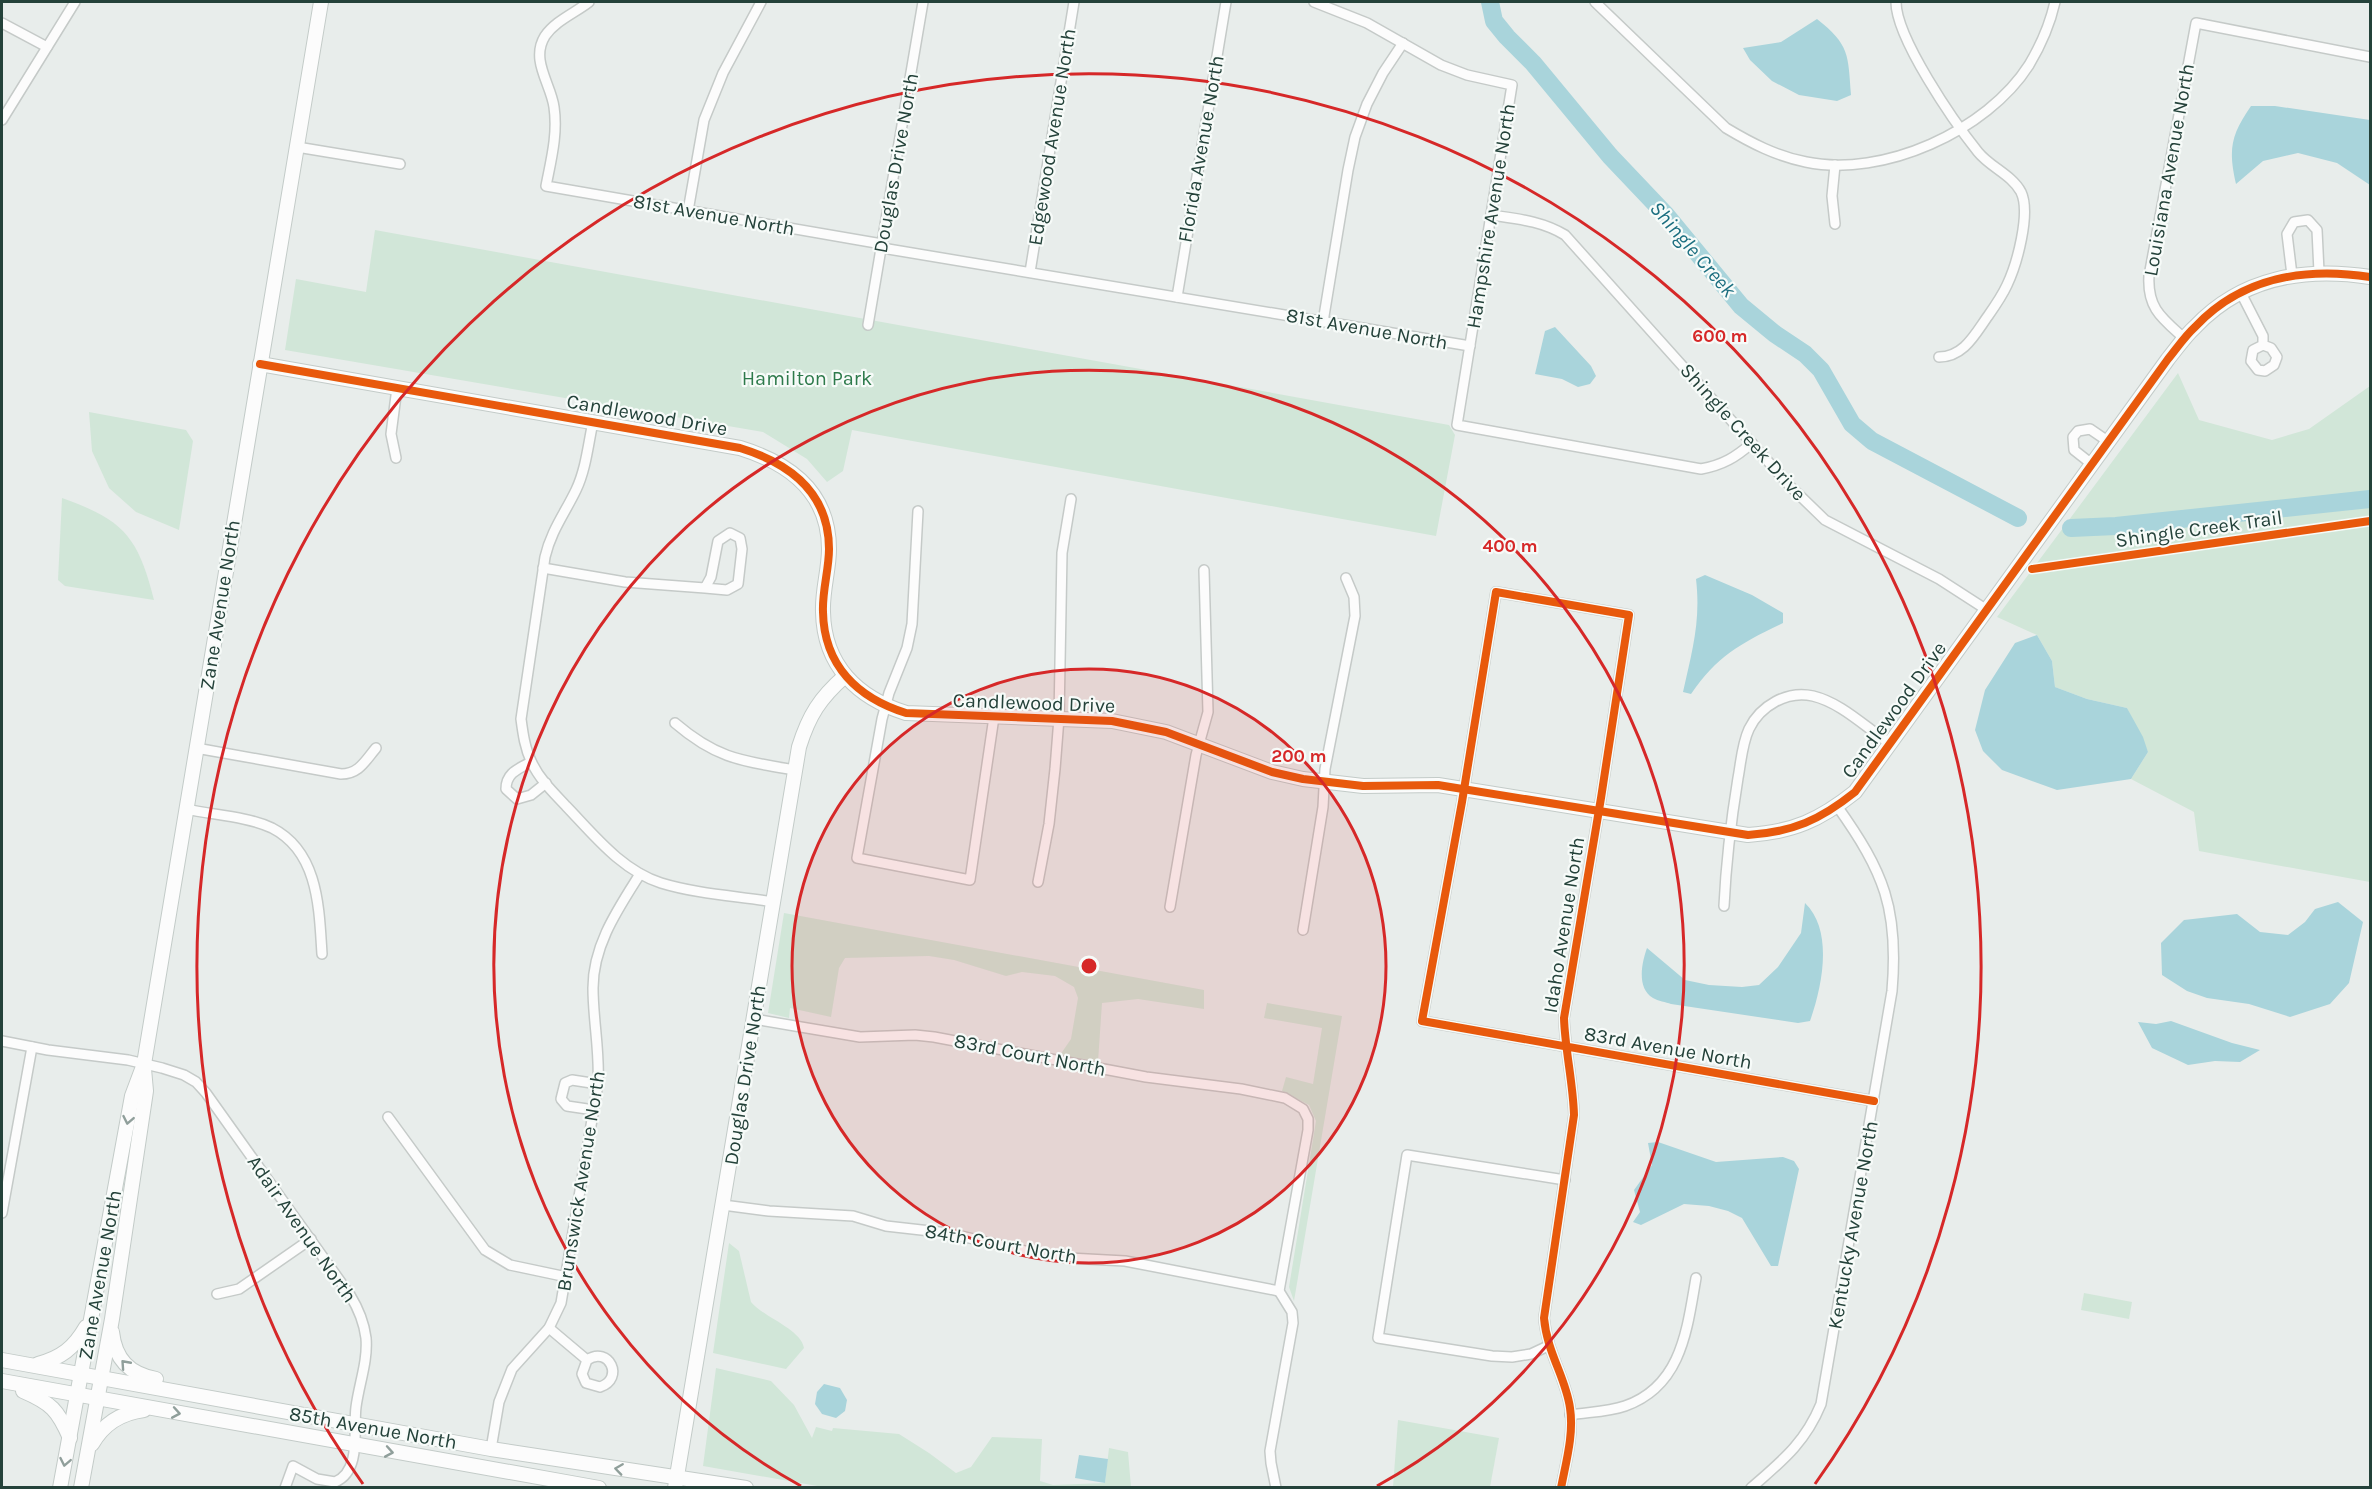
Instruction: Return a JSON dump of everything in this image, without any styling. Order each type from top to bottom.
[{"type":"main road","name":"Zane Avenue North","points":[[60,1488],[132,1096],[144,1064],[321,2]]},
{"type":"main road","name":"Candlewood Drive","points":[[260,364],[740,448],[776,461],[799,478],[820,507],[826,526],[829,546],[823,602],[824,631],[830,650],[845,676],[856,688],[885,706],[906,713],[926,716],[1112,721],[1138,725],[1199,743],[1272,772],[1325,783],[1363,786],[1420,784],[1463,789],[1729,834],[1748,835],[1796,828],[1818,818],[1855,792],[2168,359],[2210,312],[2241,293],[2292,275],[2319,272],[2370,277]]},
{"type":"main road","name":"Douglas Drive North","points":[[676,1483],[799,747],[812,713],[845,676]]},
{"type":"main road","name":"Zane Avenue North","points":[[81,1488],[112,1319],[146,1090],[144,1064]]},
{"type":"main road","points":[[31,1366],[54,1360],[64,1354],[77,1343],[92,1317]]},
{"type":"main road","points":[[112,1319],[115,1348],[123,1363],[134,1373],[144,1377],[237,1395],[258,1407]]},
{"type":"main road","name":"85th Avenue North","points":[[2,1360],[676,1483],[746,1488]]},
{"type":"main road","points":[[2,1382],[48,1402],[57,1412],[70,1438]]},
{"type":"main road","name":"85th Avenue North","points":[[2,1382],[599,1488]]},
{"type":"main road","points":[[85,1472],[90,1448],[106,1425],[122,1415],[155,1409]]},
{"type":"street","points":[[2,120],[75,2]]},
{"type":"street","name":"81st Avenue North","points":[[589,2],[553,27],[541,47],[539,59],[550,88],[556,125],[546,186],[1029,273],[1470,346],[1457,425],[1701,469],[1730,461],[1752,443]]},
{"type":"street","points":[[688,211],[704,120],[723,73],[761,2]]},
{"type":"street","name":"Douglas Drive North","points":[[868,325],[923,2]]},
{"type":"street","name":"Edgewood Avenue North","points":[[1029,273],[1074,2]]},
{"type":"street","name":"Florida Avenue North","points":[[1177,297],[1226,2]]},
{"type":"street","points":[[1314,2],[1367,23],[1403,43],[1383,74],[1355,137],[1323,321]]},
{"type":"street","points":[[1595,2],[1726,128],[1778,155],[1807,162],[1835,165],[1867,164],[1896,158],[1923,148],[1993,106],[2028,66],[2041,43],[2055,2]]},
{"type":"street","points":[[1896,2],[1901,28],[1908,46],[1978,153],[2015,183],[2025,204],[2012,273],[1998,302],[1961,351],[1950,357],[1939,357]]},
{"type":"street","points":[[2,23],[47,47]]},
{"type":"street","name":"Louisiana Avenue North","points":[[2185,339],[2158,315],[2148,290],[2196,23],[2370,57]]},
{"type":"street","name":"Hampshire Avenue North","points":[[1403,43],[1467,75],[1512,85],[1470,346]]},
{"type":"street","points":[[297,147],[400,164]]},
{"type":"street","points":[[1835,165],[1832,196],[1835,224]]},
{"type":"street","name":"Shingle Creek Drive","points":[[1491,215],[1535,221],[1565,235],[1802,499],[1825,520],[1939,579],[1987,610]]},
{"type":"street","points":[[2292,275],[2287,234],[2294,222],[2301,220],[2308,220],[2317,230],[2319,272]]},
{"type":"street","points":[[2241,293],[2263,336],[2263,345]]},
{"type":"street","points":[[396,458],[391,434],[397,388]]},
{"type":"street","points":[[593,422],[583,473],[576,491],[549,539],[543,568],[521,719],[523,738],[531,762],[546,783],[603,845],[640,874],[660,883],[681,888],[774,902]]},
{"type":"street","points":[[2093,465],[2074,450],[2073,437],[2078,431],[2090,429],[2109,442]]},
{"type":"street","points":[[1038,882],[1049,824],[1059,718],[1062,553],[1071,499]]},
{"type":"street","points":[[918,511],[912,624],[907,648],[885,706],[857,858],[970,880],[994,717]]},
{"type":"street","points":[[543,568],[625,582],[727,590],[738,584],[742,549],[740,538],[730,533],[718,541],[711,577],[705,588]]},
{"type":"street","points":[[1170,906],[1199,743],[1208,712],[1204,570]]},
{"type":"street","points":[[1304,930],[1325,783],[1325,769],[1355,616],[1354,597],[1346,578]]},
{"type":"street","name":"Idaho Avenue North","points":[[1463,789],[1496,592],[1629,615],[1599,812],[1565,1006],[1564,1024],[1574,1115],[1545,1304],[1545,1333],[1570,1414],[1570,1437],[1562,1488]]},
{"type":"street","points":[[1724,906],[1729,834],[1744,744],[1756,717],[1767,706],[1780,699],[1796,695],[1810,695],[1825,700],[1891,744]]},
{"type":"street","points":[[675,723],[694,740],[716,753],[795,770]]},
{"type":"street","points":[[196,748],[340,774],[354,773],[376,748]]},
{"type":"street","points":[[531,762],[511,774],[506,780],[506,789],[517,799],[524,799],[546,783]]},
{"type":"street","name":"83rd Avenue North","points":[[1463,789],[1422,1021],[1874,1101]]},
{"type":"street","name":"Kentucky Avenue North","points":[[1751,1488],[1802,1441],[1821,1404],[1892,990],[1894,934],[1881,879],[1869,853],[1837,806]]},
{"type":"street","points":[[186,809],[256,823],[284,836],[295,846],[311,873],[319,912],[322,954]]},
{"type":"street","name":"Brunswick Avenue North","points":[[491,1449],[499,1402],[512,1369],[549,1328],[561,1304],[598,1084],[600,1060],[593,986],[596,963],[602,941],[612,920],[640,874]]},
{"type":"street","name":"83rd Court North","points":[[754,1018],[860,1037],[915,1035],[934,1037],[1146,1077],[1241,1089],[1285,1098],[1303,1109],[1308,1119],[1308,1130],[1279,1291]]},
{"type":"street","name":"Adair Avenue North","points":[[2,1041],[144,1064],[184,1075],[196,1082],[350,1295],[363,1325],[366,1340],[365,1358],[355,1410],[356,1446],[346,1475],[341,1480],[326,1482],[293,1466],[285,1488]]},
{"type":"street","points":[[2,1214],[32,1047]]},
{"type":"street","points":[[594,1110],[567,1106],[561,1099],[561,1092],[565,1083],[573,1080],[598,1084]]},
{"type":"street","points":[[388,1117],[484,1250],[510,1265],[567,1276]]},
{"type":"street","points":[[1548,1346],[1531,1354],[1512,1357],[1492,1356],[1378,1338],[1407,1155],[1565,1180]]},
{"type":"street","name":"84th Court North","points":[[723,1205],[769,1211],[853,1216],[886,1226],[956,1234],[1038,1254],[1125,1261],[1279,1291]]},
{"type":"street","points":[[217,1294],[238,1289],[310,1239]]},
{"type":"street","points":[[1570,1414],[1608,1410],[1627,1405],[1644,1397],[1659,1385],[1672,1370],[1681,1353],[1687,1334],[1695,1278]]},
{"type":"street","points":[[1276,1488],[1270,1463],[1270,1451],[1293,1323],[1292,1312],[1279,1291]]},
{"type":"street","points":[[549,1328],[587,1360]]},
{"type":"green space","name":"Hamilton Park","points":[[375,230],[1449,425],[1455,435],[1436,536],[852,430],[843,471],[827,482],[807,459],[763,432],[285,350],[296,279],[366,292]]},
{"type":"green space","points":[[2178,373],[2199,420],[2272,440],[2309,429],[2370,386],[2370,882],[2199,851],[2194,812],[2131,779],[2148,752],[2127,708],[2087,699],[2055,687],[2052,661],[2037,635],[1997,617]]},
{"type":"green space","points":[[89,412],[186,430],[193,441],[179,530],[136,512],[109,488],[92,451]]},
{"type":"green space","points":[[62,498],[100,514],[125,534],[142,561],[154,600],[65,586],[58,580]]},
{"type":"green space","points":[[784,913],[1204,990],[1204,1009],[1138,999],[1102,1003],[1098,1062],[1060,1055],[1071,1039],[1078,998],[1074,987],[1055,976],[1022,972],[1006,976],[954,960],[929,956],[845,958],[839,968],[831,1017],[790,1008],[789,1018],[768,1013]]},
{"type":"green space","points":[[1267,1003],[1342,1016],[1294,1301],[1289,1287],[1316,1121],[1309,1105],[1282,1091],[1286,1077],[1313,1084],[1322,1028],[1264,1018]]},
{"type":"green space","points":[[729,1243],[739,1251],[751,1302],[789,1329],[801,1341],[804,1348],[786,1369],[713,1353]]},
{"type":"green space","points":[[2084,1293],[2132,1302],[2129,1319],[2081,1310]]},
{"type":"green space","points":[[716,1368],[771,1381],[794,1405],[812,1438],[816,1427],[832,1431],[833,1428],[899,1434],[956,1473],[971,1467],[992,1437],[1042,1439],[1040,1481],[1053,1485],[1105,1483],[1109,1448],[1128,1452],[1131,1487],[823,1487],[703,1466]]},
{"type":"green space","points":[[1398,1420],[1499,1438],[1490,1487],[1393,1487]]},
{"type":"water","points":[[1817,19],[1836,36],[1848,60],[1851,95],[1837,101],[1799,95],[1772,81],[1750,60],[1743,48],[1781,42]]},
{"type":"water","points":[[2251,106],[2275,106],[2370,120],[2370,185],[2337,163],[2298,153],[2263,161],[2236,184],[2232,161],[2233,143],[2235,134]]},
{"type":"water","points":[[1555,327],[1591,366],[1596,376],[1590,384],[1578,387],[1562,379],[1535,374],[1545,331]]},
{"type":"water","points":[[1705,575],[1752,595],[1783,613],[1783,623],[1742,644],[1720,660],[1691,694],[1683,692],[1696,623],[1696,579]]},
{"type":"water","points":[[2037,635],[2052,661],[2055,687],[2087,699],[2127,708],[2143,737],[2148,752],[2131,779],[2057,790],[2002,770],[1983,751],[1975,730],[1985,690],[2015,643]]},
{"type":"water","points":[[2338,902],[2363,922],[2349,983],[2330,1004],[2290,1017],[2249,1004],[2207,998],[2187,991],[2162,975],[2161,943],[2184,920],[2237,914],[2260,932],[2288,935],[2305,922],[2315,909]]},
{"type":"water","points":[[1805,903],[1820,928],[1823,960],[1810,1021],[1798,1023],[1671,1004],[1653,998],[1644,988],[1642,967],[1647,948],[1685,980],[1709,985],[1742,987],[1759,985],[1778,967],[1801,933]]},
{"type":"water","points":[[2171,1021],[2232,1043],[2260,1050],[2240,1062],[2215,1061],[2188,1065],[2152,1048],[2138,1022],[2156,1024]]},
{"type":"water","points":[[1658,1142],[1716,1162],[1783,1157],[1794,1161],[1799,1169],[1778,1266],[1771,1266],[1742,1218],[1728,1211],[1709,1206],[1684,1204],[1641,1225],[1633,1222],[1640,1212],[1634,1190],[1652,1165],[1648,1143]]},
{"type":"water","points":[[824,1384],[840,1388],[847,1400],[845,1411],[836,1418],[822,1414],[815,1404],[817,1392]]},
{"type":"water","points":[[1079,1455],[1108,1459],[1105,1483],[1075,1478]]},
{"type":"waterway","name":"Shingle Creek","points":[[1490,2],[1494,21],[1507,37],[1533,63],[1610,156],[1666,215],[1741,306],[1775,334],[1805,354],[1821,370],[1852,424],[1872,441],[2018,518]]},
{"type":"waterway","name":"Shingle Creek","points":[[2071,528],[2116,526],[2370,499]]},
{"type":"cycle path","points":[[260,364],[740,448],[775,462],[803,483],[814,496],[822,511],[829,549],[823,612],[825,631],[837,664],[859,689],[889,707],[906,713],[1112,721],[1166,732],[1272,772],[1303,779],[1363,786],[1438,785],[1748,835],[1779,831],[1805,823],[1830,810],[1855,792],[2168,359],[2188,334],[2213,310],[2254,287],[2299,275],[2346,274],[2370,277]]},
{"type":"cycle path","name":"Shingle Creek Trail","points":[[2032,569],[2370,521]]},
{"type":"cycle path","points":[[1561,1488],[1570,1438],[1571,1418],[1568,1397],[1549,1343],[1544,1318],[1574,1115],[1571,1078],[1567,1054],[1566,1042],[1564,1018],[1629,615],[1496,592],[1462,802],[1422,1021],[1874,1101]]}]
